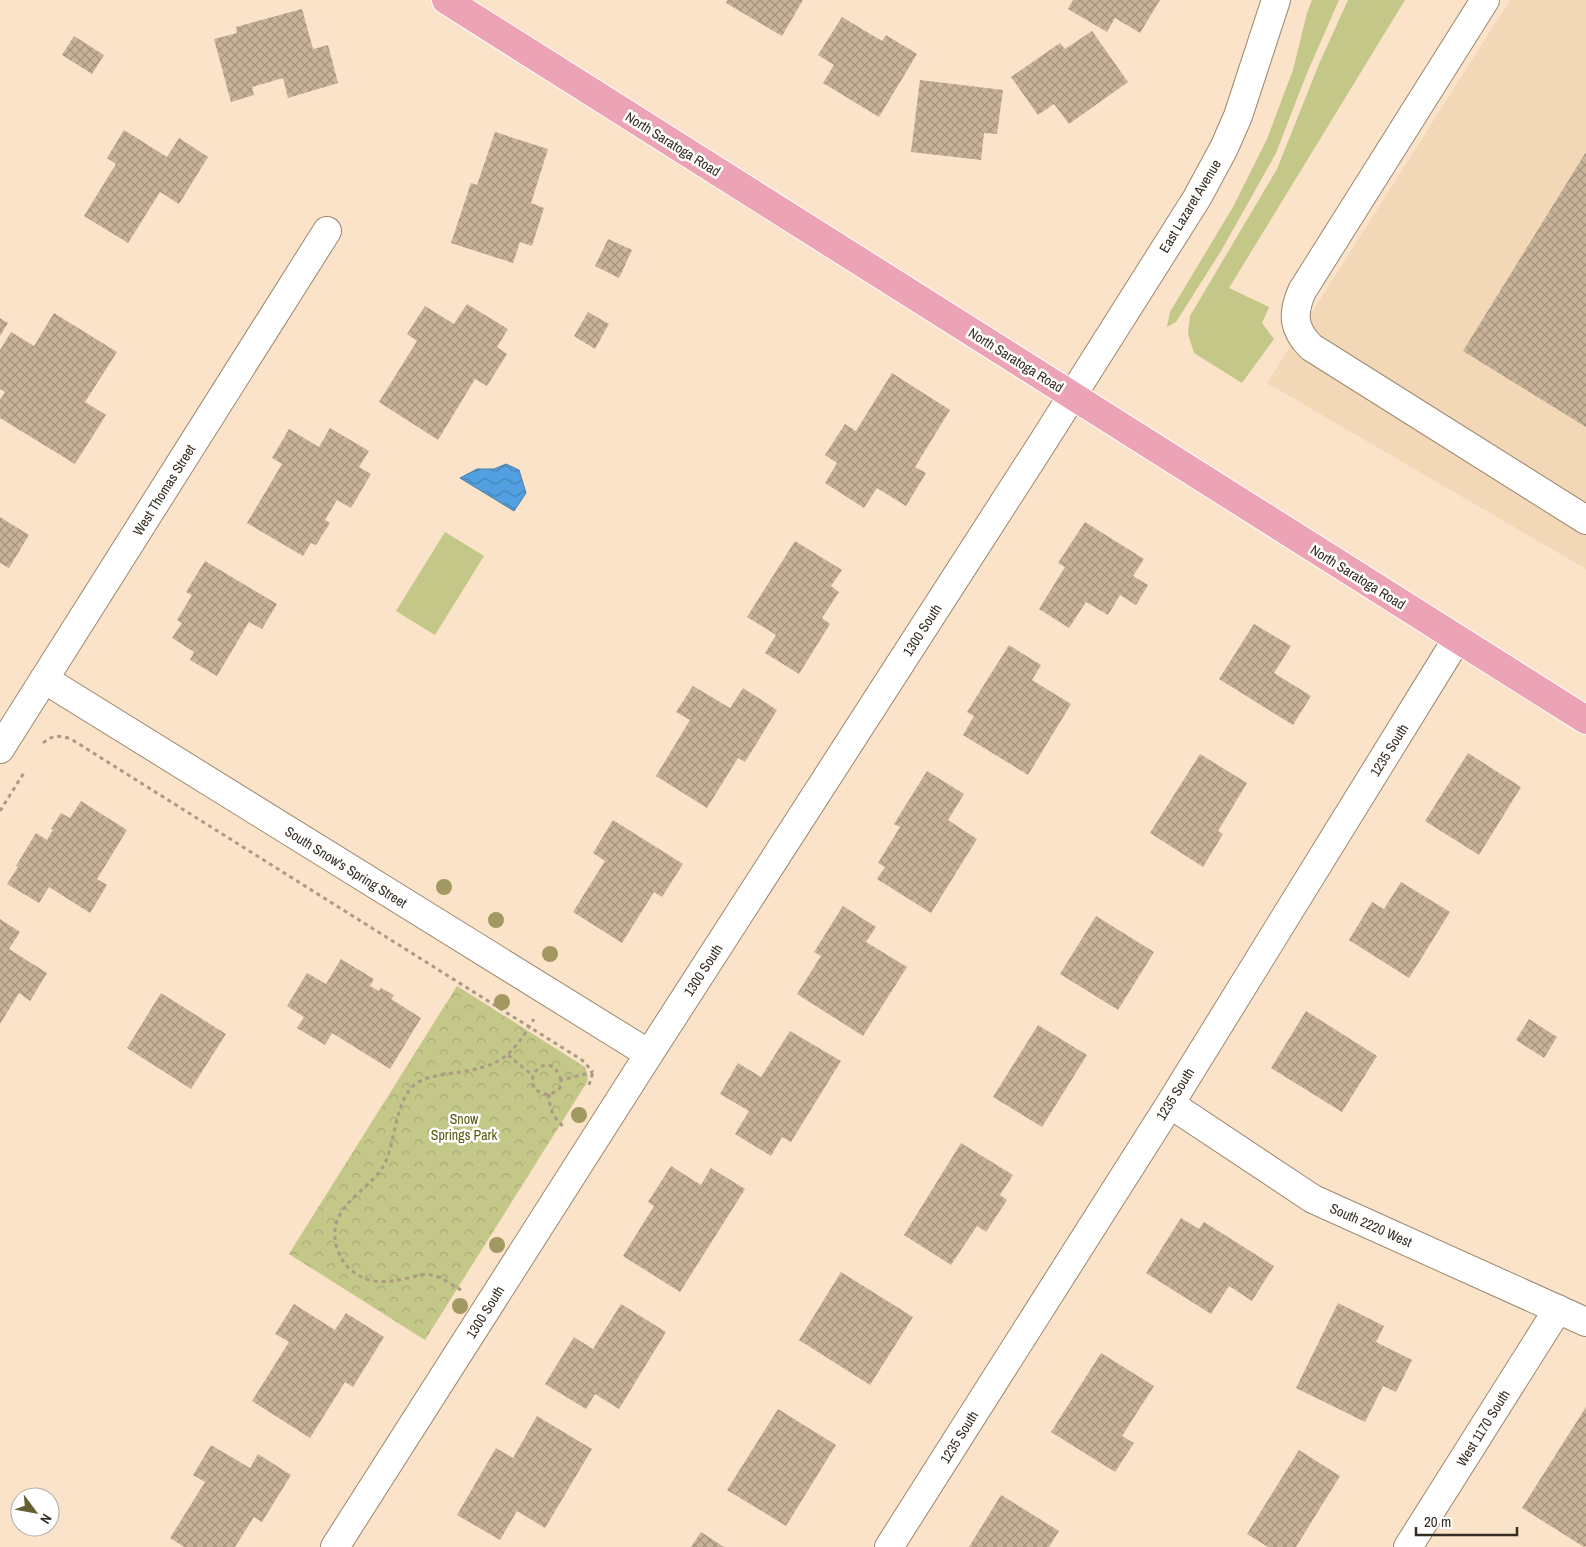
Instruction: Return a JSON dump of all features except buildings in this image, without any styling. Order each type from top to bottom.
[{"type":"main road","name":"North Saratoga Road","points":[[446,0],[1586,720]]},
{"type":"street","name":"East Lazaret Avenue","points":[[1073,396],[1192,206],[1224,148],[1238,116],[1276,0]]},
{"type":"street","points":[[1485,0],[1302,291],[1296,304],[1295,319],[1298,330],[1311,347],[1586,520]]},
{"type":"street","name":"West Thomas Street","points":[[0,749],[327,232]]},
{"type":"street","name":"1300 South","points":[[335,1547],[649,1054],[1073,396]]},
{"type":"street","name":"1235 South","points":[[889,1547],[1170,1104],[1457,639]]},
{"type":"street","name":"South Snow's Spring Street","points":[[44,680],[649,1054]]},
{"type":"street","name":"South 2220 West","points":[[1170,1104],[1313,1199],[1586,1322]]},
{"type":"street","name":"West 1170 South","points":[[1408,1547],[1558,1309]]},
{"type":"path","points":[[40,746],[48,738],[54,736],[64,736],[70,739],[582,1060],[593,1072],[561,1080]]},
{"type":"path","points":[[0,811],[25,770]]},
{"type":"path","points":[[461,1290],[437,1276],[428,1274],[384,1282],[372,1282],[361,1278],[342,1261],[338,1250],[335,1229],[337,1221],[388,1158],[399,1114],[413,1086],[437,1076],[490,1066],[508,1055],[529,1027],[550,993]]},
{"type":"path","points":[[508,1055],[532,1076]]},
{"type":"path","points":[[545,1065],[552,1067],[558,1072],[561,1080],[560,1088],[549,1094],[541,1093],[532,1084],[532,1076],[538,1068],[545,1065]]},
{"type":"path","points":[[549,1094],[552,1114],[564,1126]]},
{"type":"shaded area","points":[[1510,0],[1586,0],[1586,569],[1267,383]]},
{"type":"green space","points":[[1312,0],[1339,0],[1307,73],[1276,153],[1221,251],[1176,322],[1167,327],[1170,312],[1233,207],[1267,139],[1293,70]]},
{"type":"green space","points":[[1348,0],[1405,0],[1229,288],[1269,307],[1262,323],[1274,339],[1242,383],[1194,353],[1188,334],[1190,316],[1277,169],[1319,64]]},
{"type":"green space","points":[[445,532],[484,556],[435,635],[396,611]]},
{"type":"green space","name":"Snow Springs Park","points":[[457,986],[585,1067],[588,1076],[587,1082],[425,1340],[289,1254]]},
{"type":"water","points":[[506,464],[519,470],[526,493],[514,511],[460,478],[477,469],[494,469]]}]
